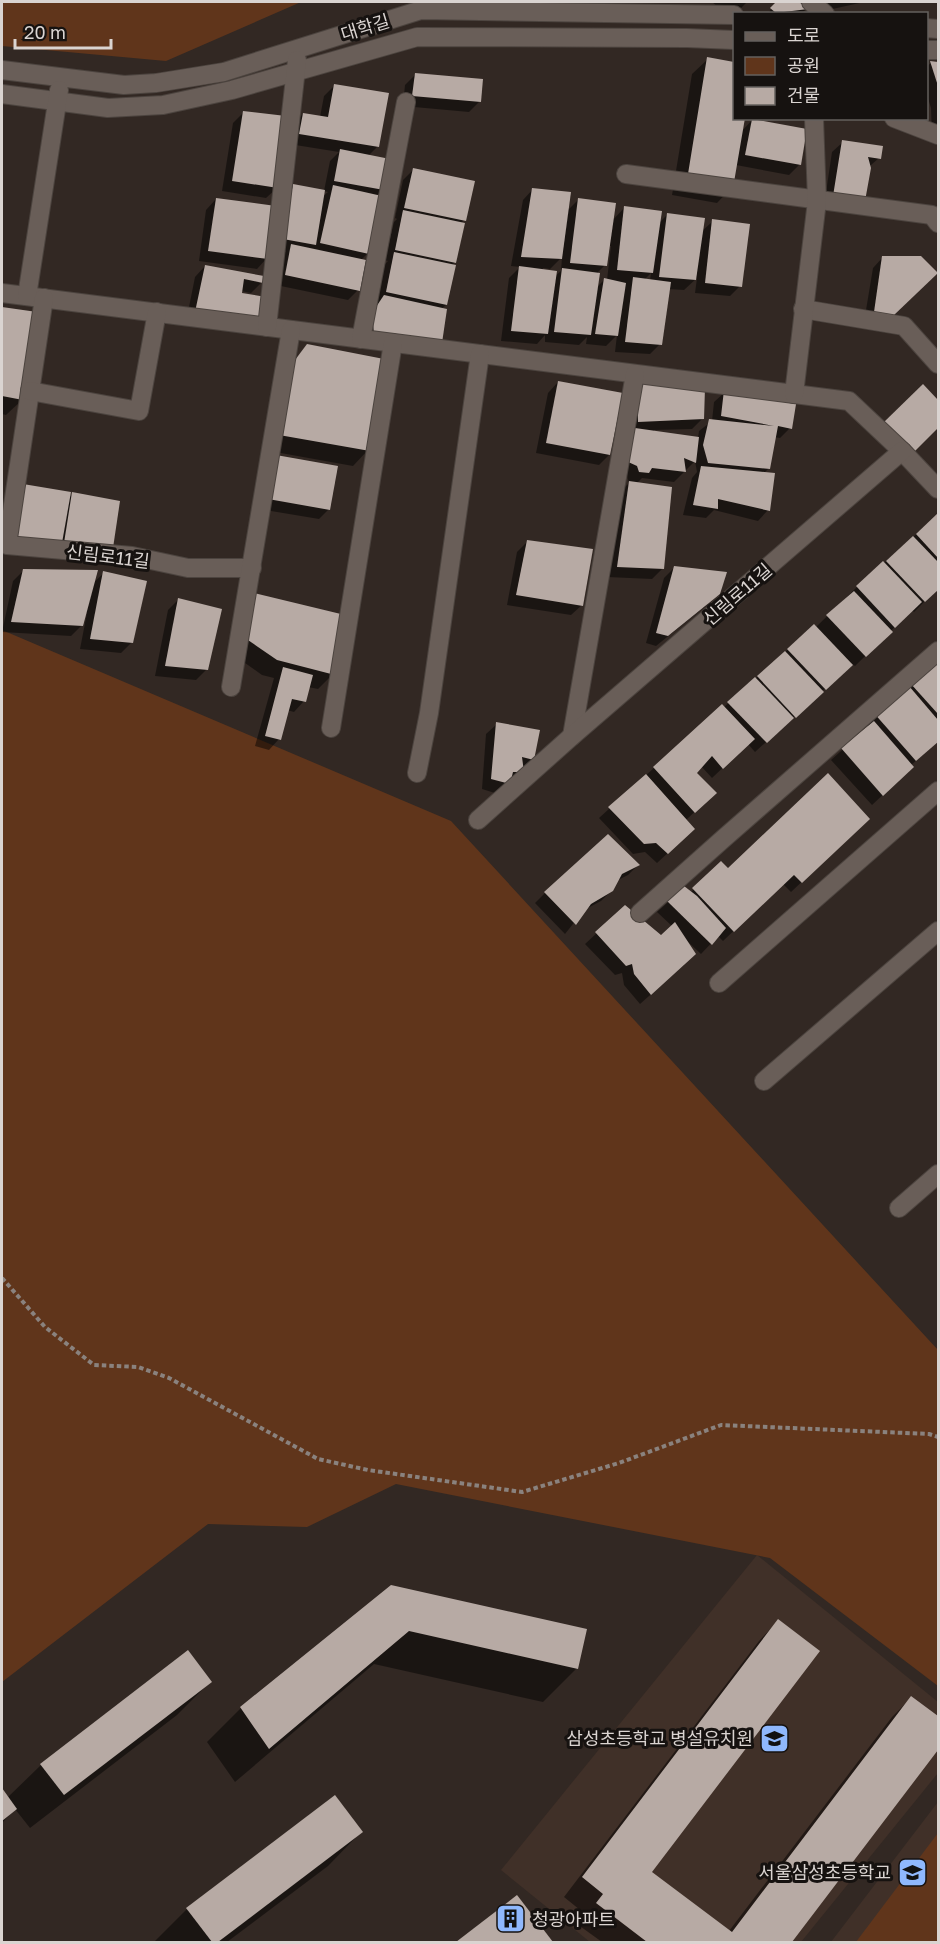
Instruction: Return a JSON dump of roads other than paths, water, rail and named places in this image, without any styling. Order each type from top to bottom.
[{"type":"street","points":[[811,2],[823,12]]},
{"type":"street","name":"대학길","points":[[2,70],[124,85],[156,83],[224,72],[422,9],[686,8],[733,16]]},
{"type":"street","points":[[2,93],[108,108],[163,105],[232,90],[417,38],[733,40]]},
{"type":"street","points":[[267,327],[298,47]]},
{"type":"street","name":"신림로11길","points":[[61,77],[36,297],[30,392],[7,501],[7,545],[132,556],[188,568],[252,568]]},
{"type":"street","points":[[361,339],[406,102]]},
{"type":"street","points":[[794,394],[817,201],[814,120]]},
{"type":"street","points":[[899,120],[939,135]]},
{"type":"street","points":[[626,174],[932,215],[939,223]]},
{"type":"street","points":[[2,293],[849,401],[939,489]]},
{"type":"street","points":[[803,309],[904,326],[939,364]]},
{"type":"street","points":[[30,392],[139,411],[157,312]]},
{"type":"street","points":[[231,687],[291,330]]},
{"type":"street","points":[[331,728],[393,343]]},
{"type":"street","points":[[417,773],[429,712],[480,354]]},
{"type":"street","points":[[572,736],[635,374]]},
{"type":"street","name":"신림로11길","points":[[478,820],[902,451]]},
{"type":"street","points":[[640,913],[939,651]]},
{"type":"street","points":[[718,983],[939,790]]},
{"type":"street","points":[[764,1081],[939,931]]},
{"type":"street","points":[[899,1208],[939,1174]]},
{"type":"place","name":"삼성초등학교 병설유치원","points":[[774,1738]]},
{"type":"place","name":"서울삼성초등학교","points":[[912,1872]]},
{"type":"place","name":"청광아파트","points":[[511,1919]]}]
